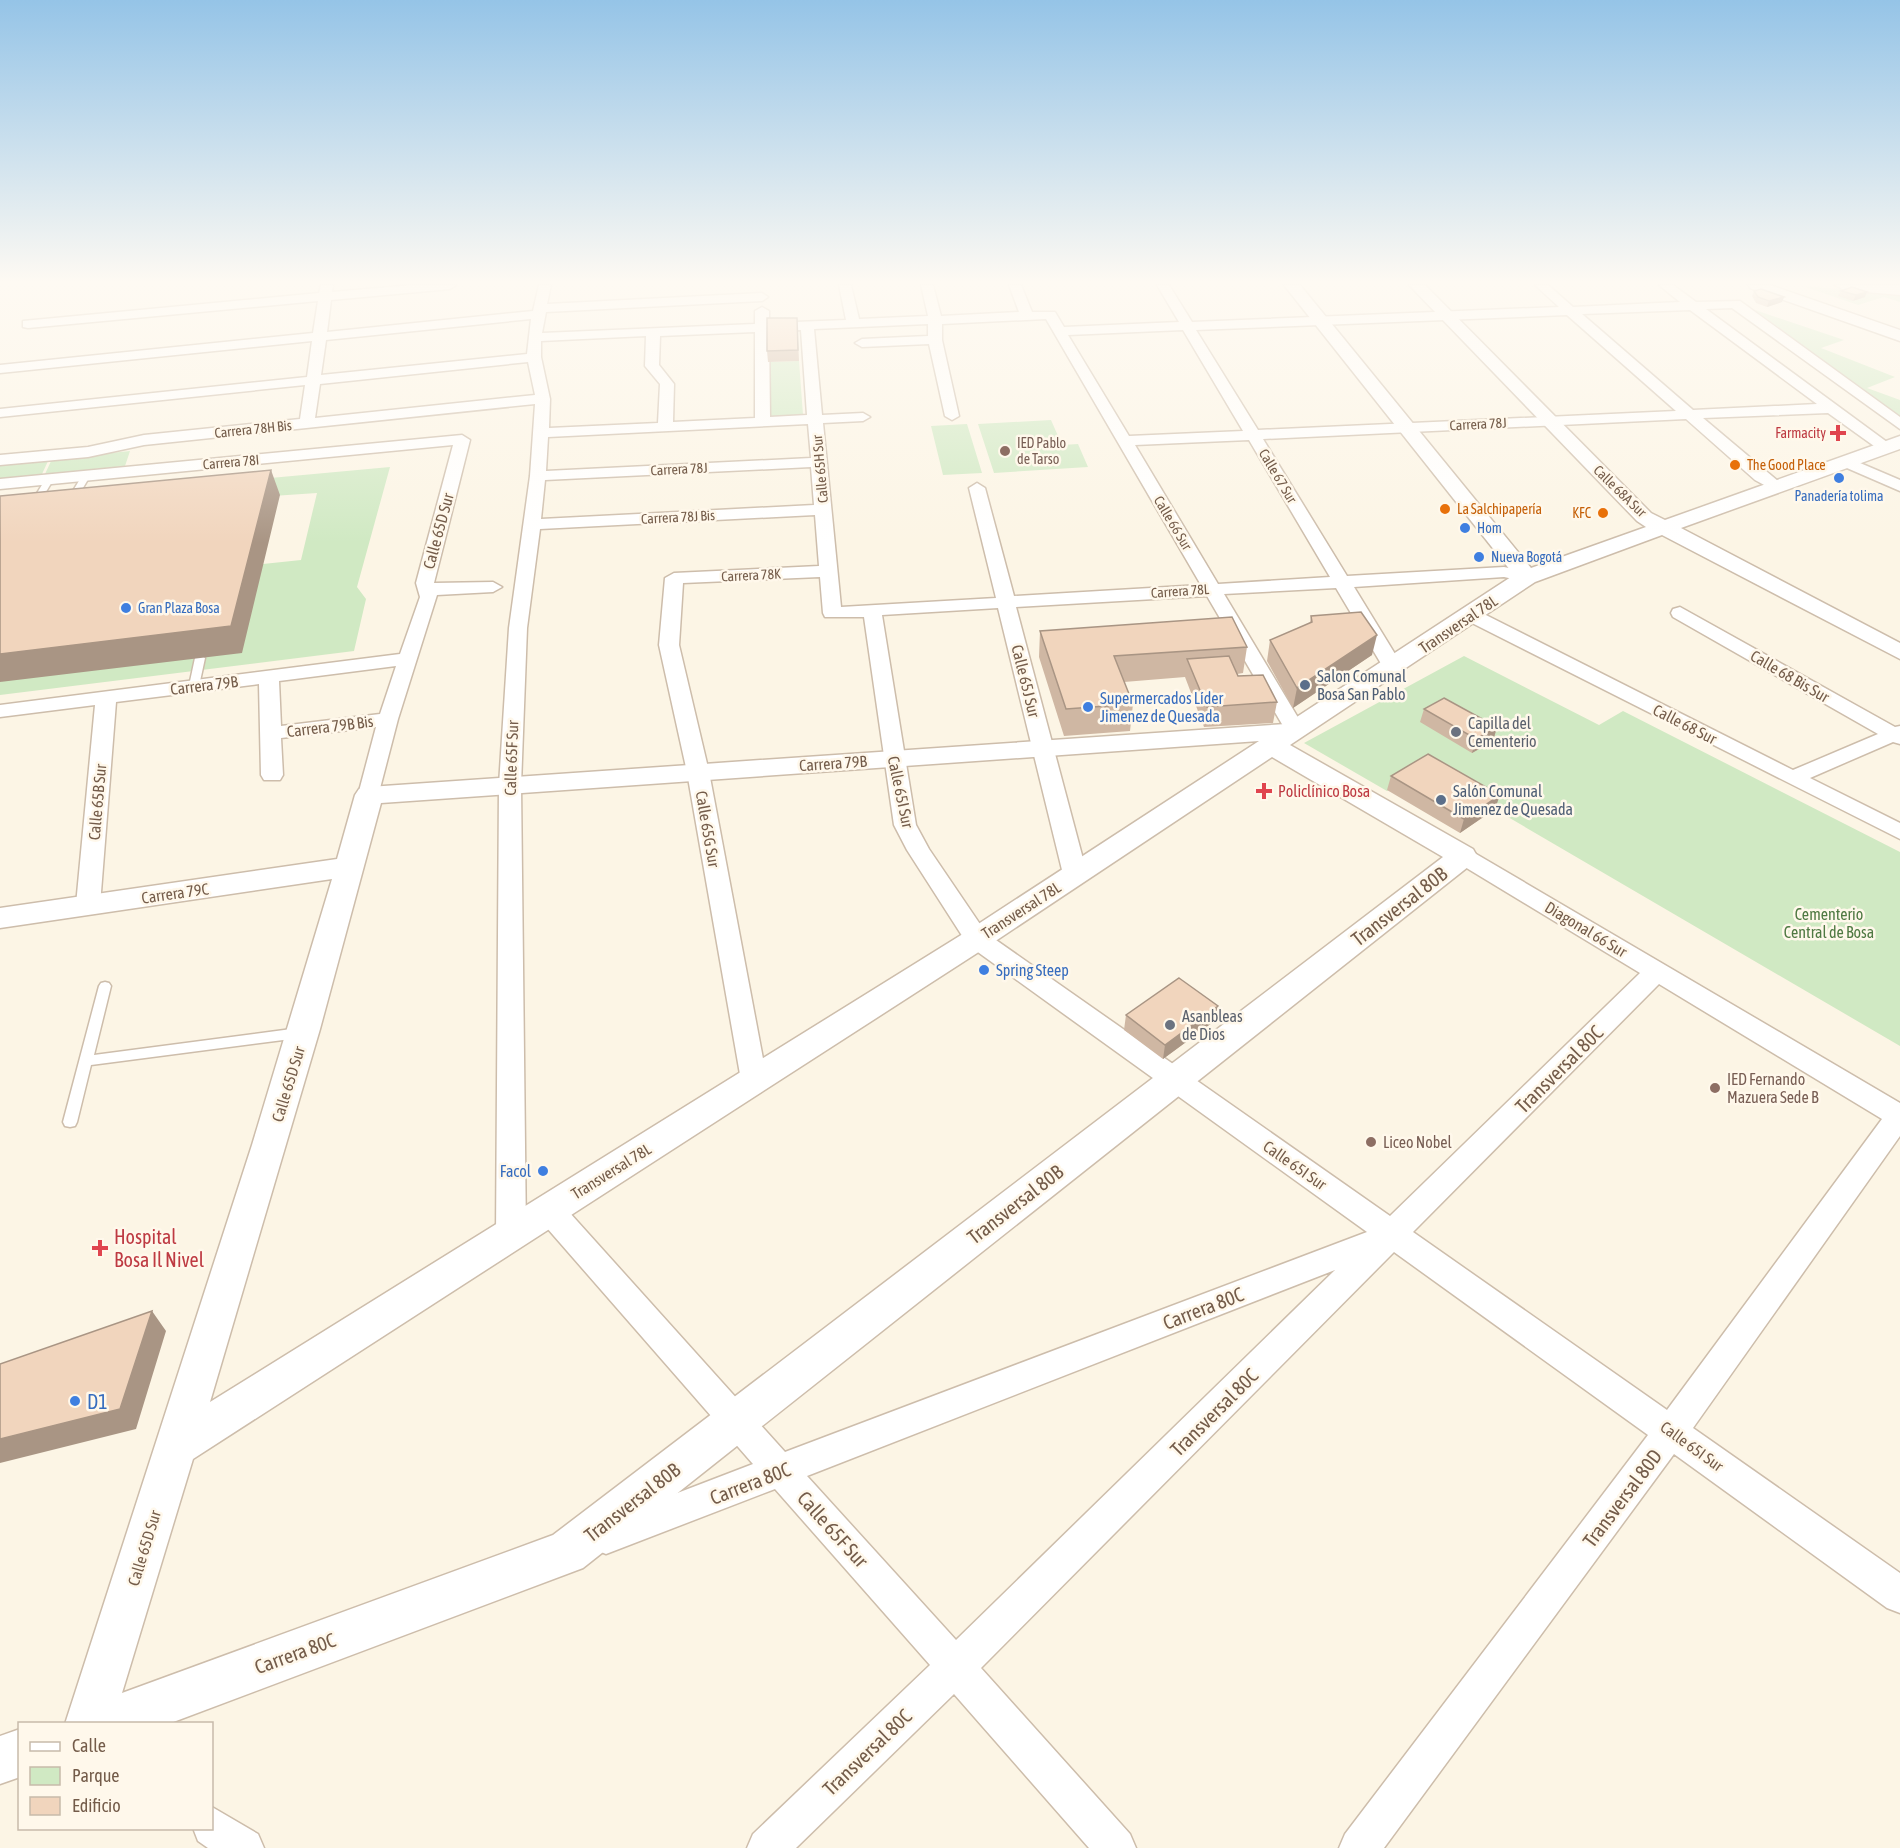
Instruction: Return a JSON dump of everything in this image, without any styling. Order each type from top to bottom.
[{"type":"street","points":[[308,423],[314,371]]},
{"type":"street","points":[[0,413],[313,381],[376,371]]},
{"type":"street","name":"Calle 65F Sur","points":[[511,1236],[510,785],[518,628],[538,476],[541,433],[543,399],[538,371]]},
{"type":"street","points":[[656,371],[667,384],[665,426]]},
{"type":"street","points":[[763,371],[763,422]]},
{"type":"street","name":"Calle 65H Sur","points":[[811,371],[832,613]]},
{"type":"street","points":[[943,371],[952,416]]},
{"type":"street","name":"Calle 66 Sur","points":[[1084,371],[1213,589],[1284,738]]},
{"type":"street","name":"Calle 67 Sur","points":[[1215,371],[1393,667]]},
{"type":"street","points":[[1361,371],[1527,577]]},
{"type":"street","name":"Calle 68A Sur","points":[[1501,371],[1644,517],[1900,652]]},
{"type":"street","points":[[1639,371],[1761,477],[1777,487]]},
{"type":"street","points":[[1782,371],[1831,408],[1893,445]]},
{"type":"street","points":[[1831,371],[1900,424]]},
{"type":"street","name":"Carrera 78H Bis","points":[[0,460],[88,452],[144,440],[543,399]]},
{"type":"street","name":"Carrera 78J","points":[[1125,441],[1831,408]]},
{"type":"street","points":[[541,433],[863,417]]},
{"type":"street","name":"Carrera 78I","points":[[0,484],[462,440]]},
{"type":"street","name":"Calle 65D Sur","points":[[90,1722],[223,1303],[304,1032],[388,719],[429,597],[425,583],[462,440]]},
{"type":"street","name":"Transversal 78L","points":[[175,1448],[976,939],[1527,577],[1893,445]]},
{"type":"street","name":"Carrera 78J","points":[[538,476],[819,462]]},
{"type":"street","points":[[1846,462],[1900,486]]},
{"type":"street","name":"Calle 65J Sur","points":[[977,488],[1076,874]]},
{"type":"street","name":"Carrera 78J Bis","points":[[532,524],[823,510]]},
{"type":"street","name":"Carrera 78K","points":[[674,578],[829,572]]},
{"type":"street","name":"Carrera 78L","points":[[832,613],[1504,572],[1527,577]]},
{"type":"street","name":"Calle 65G Sur","points":[[674,578],[669,645],[698,772],[754,1080]]},
{"type":"street","points":[[426,590],[493,587]]},
{"type":"street","name":"Calle 65I Sur","points":[[872,610],[893,759],[905,825],[918,850],[976,939],[1900,1595]]},
{"type":"street","name":"Calle 68 Bis Sur","points":[[1680,613],[1898,735]]},
{"type":"street","name":"Calle 68 Sur","points":[[1471,615],[1900,832]]},
{"type":"street","name":"Carrera 79B","points":[[0,711],[408,659]]},
{"type":"street","points":[[269,677],[272,775]]},
{"type":"street","name":"Calle 65B Sur","points":[[88,906],[106,698]]},
{"type":"street","name":"Carrera 79B Bis","points":[[271,733],[388,719]]},
{"type":"street","points":[[1792,778],[1898,735]]},
{"type":"street","name":"Carrera 79B","points":[[369,795],[1043,748],[1284,738]]},
{"type":"street","name":"Diagonal 66 Sur","points":[[1284,738],[1463,856],[1899,1115]]},
{"type":"street","name":"Transversal 80B","points":[[567,1552],[1463,856]]},
{"type":"street","name":"Carrera 79C","points":[[0,918],[350,867]]},
{"type":"street","name":"Transversal 80C","points":[[767,1848],[955,1667],[1657,972]]},
{"type":"street","name":"Transversal 80D","points":[[1359,1848],[1671,1431],[1899,1115]]},
{"type":"street","name":"Calle 65F Sur","points":[[550,1210],[1116,1848]]},
{"type":"street","name":"Carrera 80C","points":[[108,1722],[781,1471],[1394,1234]]},
{"type":"street","points":[[0,1760],[18,1755]]},
{"type":"street","points":[[213,1828],[244,1848]]},
{"type":"lane","points":[[68,507],[86,476]]},
{"type":"lane","points":[[30,510],[49,480]]},
{"type":"lane","points":[[194,687],[200,658]]},
{"type":"lane","points":[[70,1122],[105,986]]},
{"type":"lane","points":[[86,1061],[304,1032]]},
{"type":"green space","points":[[768,371],[800,371],[803,415],[770,417]]},
{"type":"green space","points":[[1837,371],[1880,371],[1895,377],[1867,388],[1900,400],[1900,418]]},
{"type":"green space","points":[[1051,420],[1062,445],[1078,444],[1088,467],[994,473],[978,424]]},
{"type":"green space","points":[[967,424],[982,473],[943,475],[931,426]]},
{"type":"green space","points":[[130,451],[125,466],[45,474],[52,459]]},
{"type":"green space","points":[[49,459],[42,474],[0,479],[0,464]]},
{"type":"green space","points":[[390,467],[357,587],[366,599],[354,651],[0,695],[0,682],[263,564],[301,560],[317,493],[243,498],[249,480]]},
{"type":"green space","name":"Cementerio Central de Bosa","points":[[1464,656],[1599,725],[1623,711],[1900,852],[1900,1046],[1424,768],[1387,791],[1304,743]]},
{"type":"building","name":"Gran Plaza Bosa","points":[[271,470],[231,626],[0,654],[0,496]]},
{"type":"building","points":[[1361,612],[1377,635],[1297,688],[1270,640],[1312,622],[1311,616]]},
{"type":"building","points":[[1232,617],[1247,647],[1114,656],[1133,704],[1066,709],[1040,631]]},
{"type":"building","points":[[1229,656],[1238,676],[1263,675],[1277,702],[1207,707],[1187,659]]},
{"type":"building","points":[[1444,698],[1497,727],[1476,739],[1424,709]]},
{"type":"building","points":[[1428,754],[1500,795],[1464,819],[1391,776]]},
{"type":"building","name":"Asanbleas de Dios","points":[[1179,978],[1218,1006],[1165,1045],[1126,1015]]},
{"type":"building","points":[[152,1311],[120,1409],[0,1439],[0,1364]]},
{"type":"place","name":"Farmacity","points":[[1838,433]]},
{"type":"place","name":"IED Pablo de Tarso","points":[[1005,451]]},
{"type":"place","name":"The Good Place","points":[[1735,465]]},
{"type":"place","name":"Panadería tolima","points":[[1839,478]]},
{"type":"place","name":"La Salchipapería","points":[[1445,509]]},
{"type":"place","name":"KFC","points":[[1603,513]]},
{"type":"place","name":"Hom","points":[[1465,528]]},
{"type":"place","name":"Nueva Bogotá","points":[[1479,557]]},
{"type":"place","name":"Gran Plaza Bosa","points":[[126,608]]},
{"type":"place","name":"Salon Comunal Bosa San Pablo","points":[[1305,685]]},
{"type":"place","name":"Supermercados Líder Jimenez de Quesada","points":[[1088,707]]},
{"type":"place","name":"Capilla del Cementerio","points":[[1456,732]]},
{"type":"place","name":"Policlínico Bosa","points":[[1264,791]]},
{"type":"place","name":"Salón Comunal Jimenez de Quesada","points":[[1441,800]]},
{"type":"place","name":"Spring Steep","points":[[984,970]]},
{"type":"place","name":"Asanbleas de Dios","points":[[1170,1025]]},
{"type":"place","name":"IED Fernando Mazuera Sede B","points":[[1715,1088]]},
{"type":"place","name":"Liceo Nobel","points":[[1371,1142]]},
{"type":"place","name":"Facol","points":[[543,1171]]},
{"type":"place","name":"Hospital Bosa Il Nivel","points":[[100,1248]]},
{"type":"place","name":"D1","points":[[75,1401]]}]
